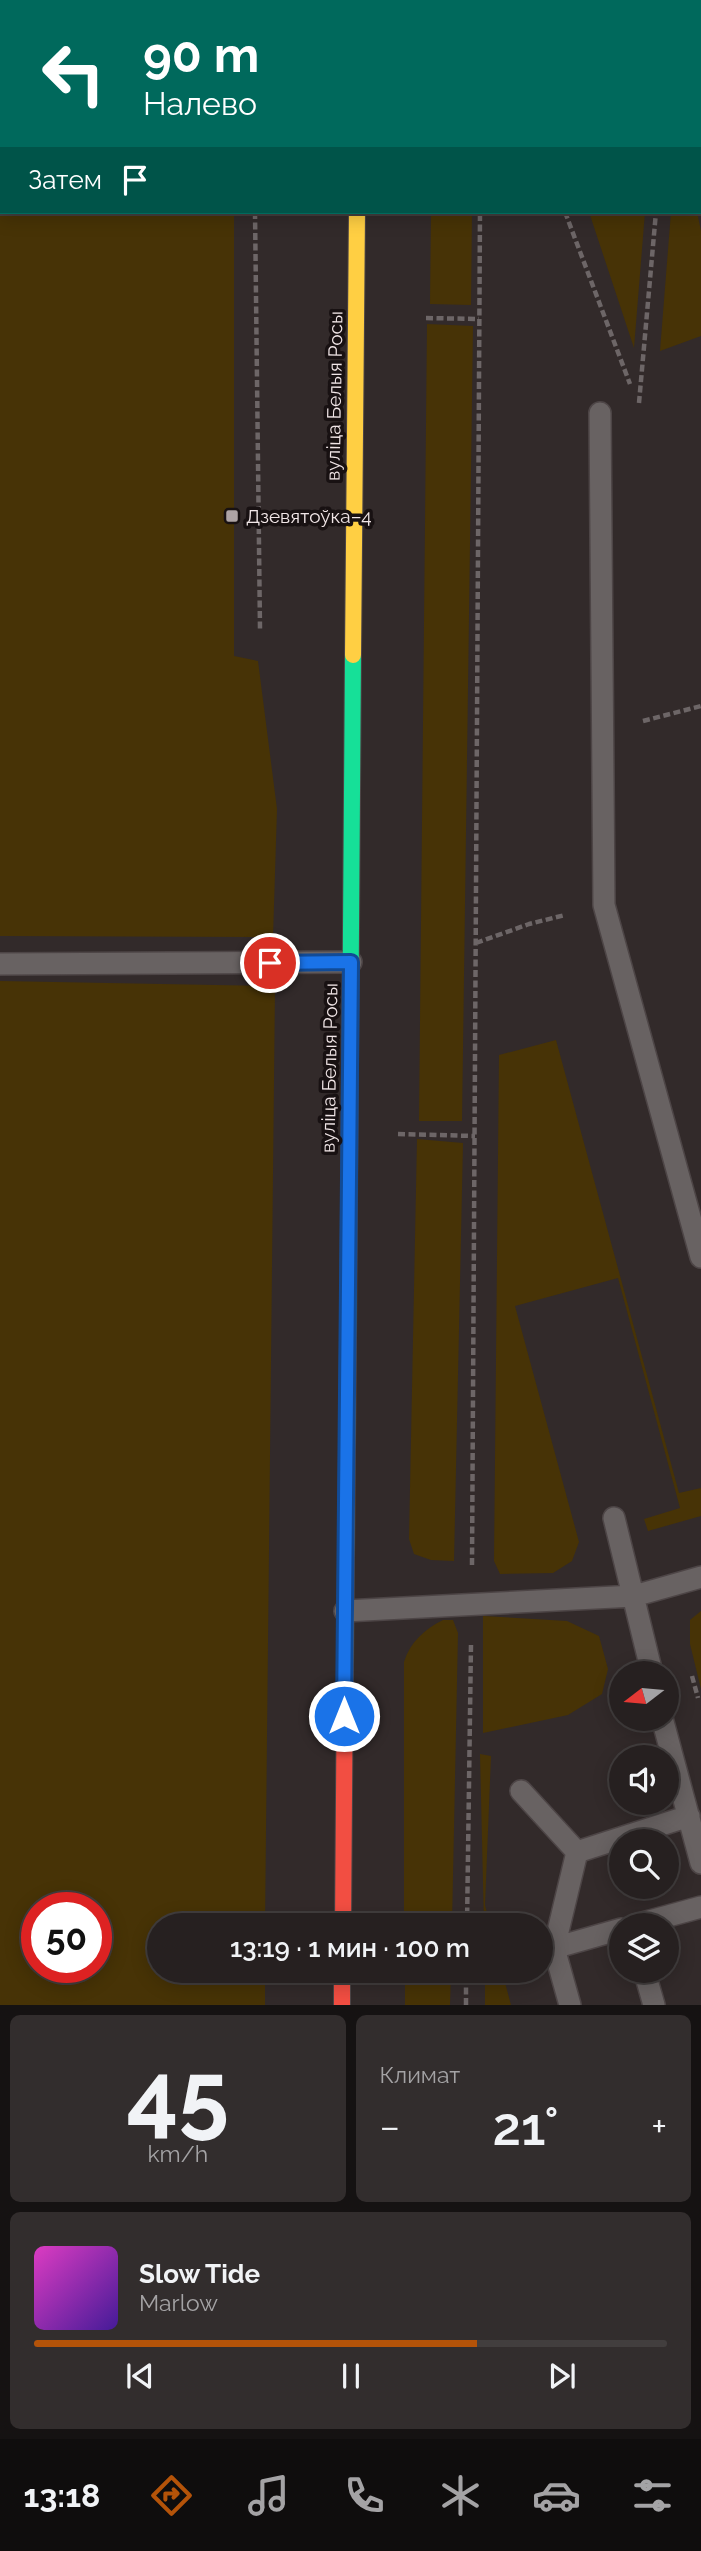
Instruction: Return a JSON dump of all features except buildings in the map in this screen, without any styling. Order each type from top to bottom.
[{"type":"main road","name":"вуліца Белыя Росы","points":[[343,1913],[357,214]]},
{"type":"main road","points":[[342,1983],[342,2005]]},
{"type":"lane","points":[[600,413],[604,905],[701,1257]]},
{"type":"lane","points":[[0,964],[351,962]]},
{"type":"lane","points":[[614,1518],[649,1661]]},
{"type":"lane","points":[[345,1611],[634,1596],[701,1577]]},
{"type":"lane","points":[[666,1731],[701,1863]]},
{"type":"lane","points":[[521,1791],[577,1852]]},
{"type":"lane","points":[[577,1852],[689,1816]]},
{"type":"lane","points":[[570,2005],[554,1948],[577,1852]]},
{"type":"lane","points":[[679,1913],[701,1907]]},
{"type":"lane","points":[[554,1948],[609,1932]]},
{"type":"lane","points":[[648,1983],[654,2005]]},
{"type":"path","points":[[255,214],[260,629]]},
{"type":"path","points":[[467,1913],[472,1606],[480,214]]},
{"type":"path","points":[[638,406],[656,214]]},
{"type":"path","points":[[426,318],[479,319]]},
{"type":"path","points":[[476,943],[529,924]]},
{"type":"path","points":[[349,1134],[474,1136]]},
{"type":"path","points":[[466,1983],[466,2005]]},
{"type":"shaded area","points":[[0,214],[234,214],[234,656],[258,661],[277,809],[273,937],[0,936]]},
{"type":"shaded area","points":[[431,214],[472,214],[471,305],[430,304]]},
{"type":"shaded area","points":[[590,214],[645,214],[634,348]]},
{"type":"shaded area","points":[[671,214],[697,214],[701,231],[701,336],[660,351]]},
{"type":"shaded area","points":[[427,324],[473,326],[462,1121],[419,1121]]},
{"type":"shaded area","points":[[0,981],[275,986],[265,1913],[147,1913],[147,1983],[265,1983],[265,2005],[0,2005]]},
{"type":"shaded area","points":[[556,1040],[679,1493],[701,1488],[701,1516],[648,1531],[644,1519],[680,1508],[618,1278],[515,1306],[579,1542],[572,1561],[553,1573],[500,1574],[494,1561],[499,1055]]},
{"type":"shaded area","points":[[417,1139],[463,1143],[454,1561],[431,1560],[414,1554],[409,1539]]},
{"type":"shaded area","points":[[701,1611],[701,1689],[690,1644],[690,1620]]},
{"type":"shaded area","points":[[483,1616],[567,1621],[599,1636],[608,1669],[602,1694],[568,1715],[483,1733]]},
{"type":"shaded area","points":[[443,1620],[453,1620],[458,1633],[452,1913],[404,1913],[404,1662],[410,1648],[430,1628]]},
{"type":"shaded area","points":[[480,1754],[491,1756],[485,1905],[487,1913],[484,1913]]},
{"type":"shaded area","points":[[405,1983],[451,1983],[450,2005],[405,2005]]},
{"type":"shaded area","points":[[485,1983],[505,1983],[511,2005],[485,2005]]},
{"type":"traffic: fast","points":[[348,1340],[353,655]]},
{"type":"traffic: slow","points":[[353,655],[357,214]]},
{"type":"traffic: slow","points":[[345,1668],[348,1340]]},
{"type":"traffic: jam","points":[[343,1913],[345,1668]]},
{"type":"traffic: jam","points":[[342,1983],[342,2005]]},
{"type":"place","name":"Дзевятоўка–4","points":[[232,516]]},
{"type":"route","points":[[270,963],[351,962],[344,1716]]}]
